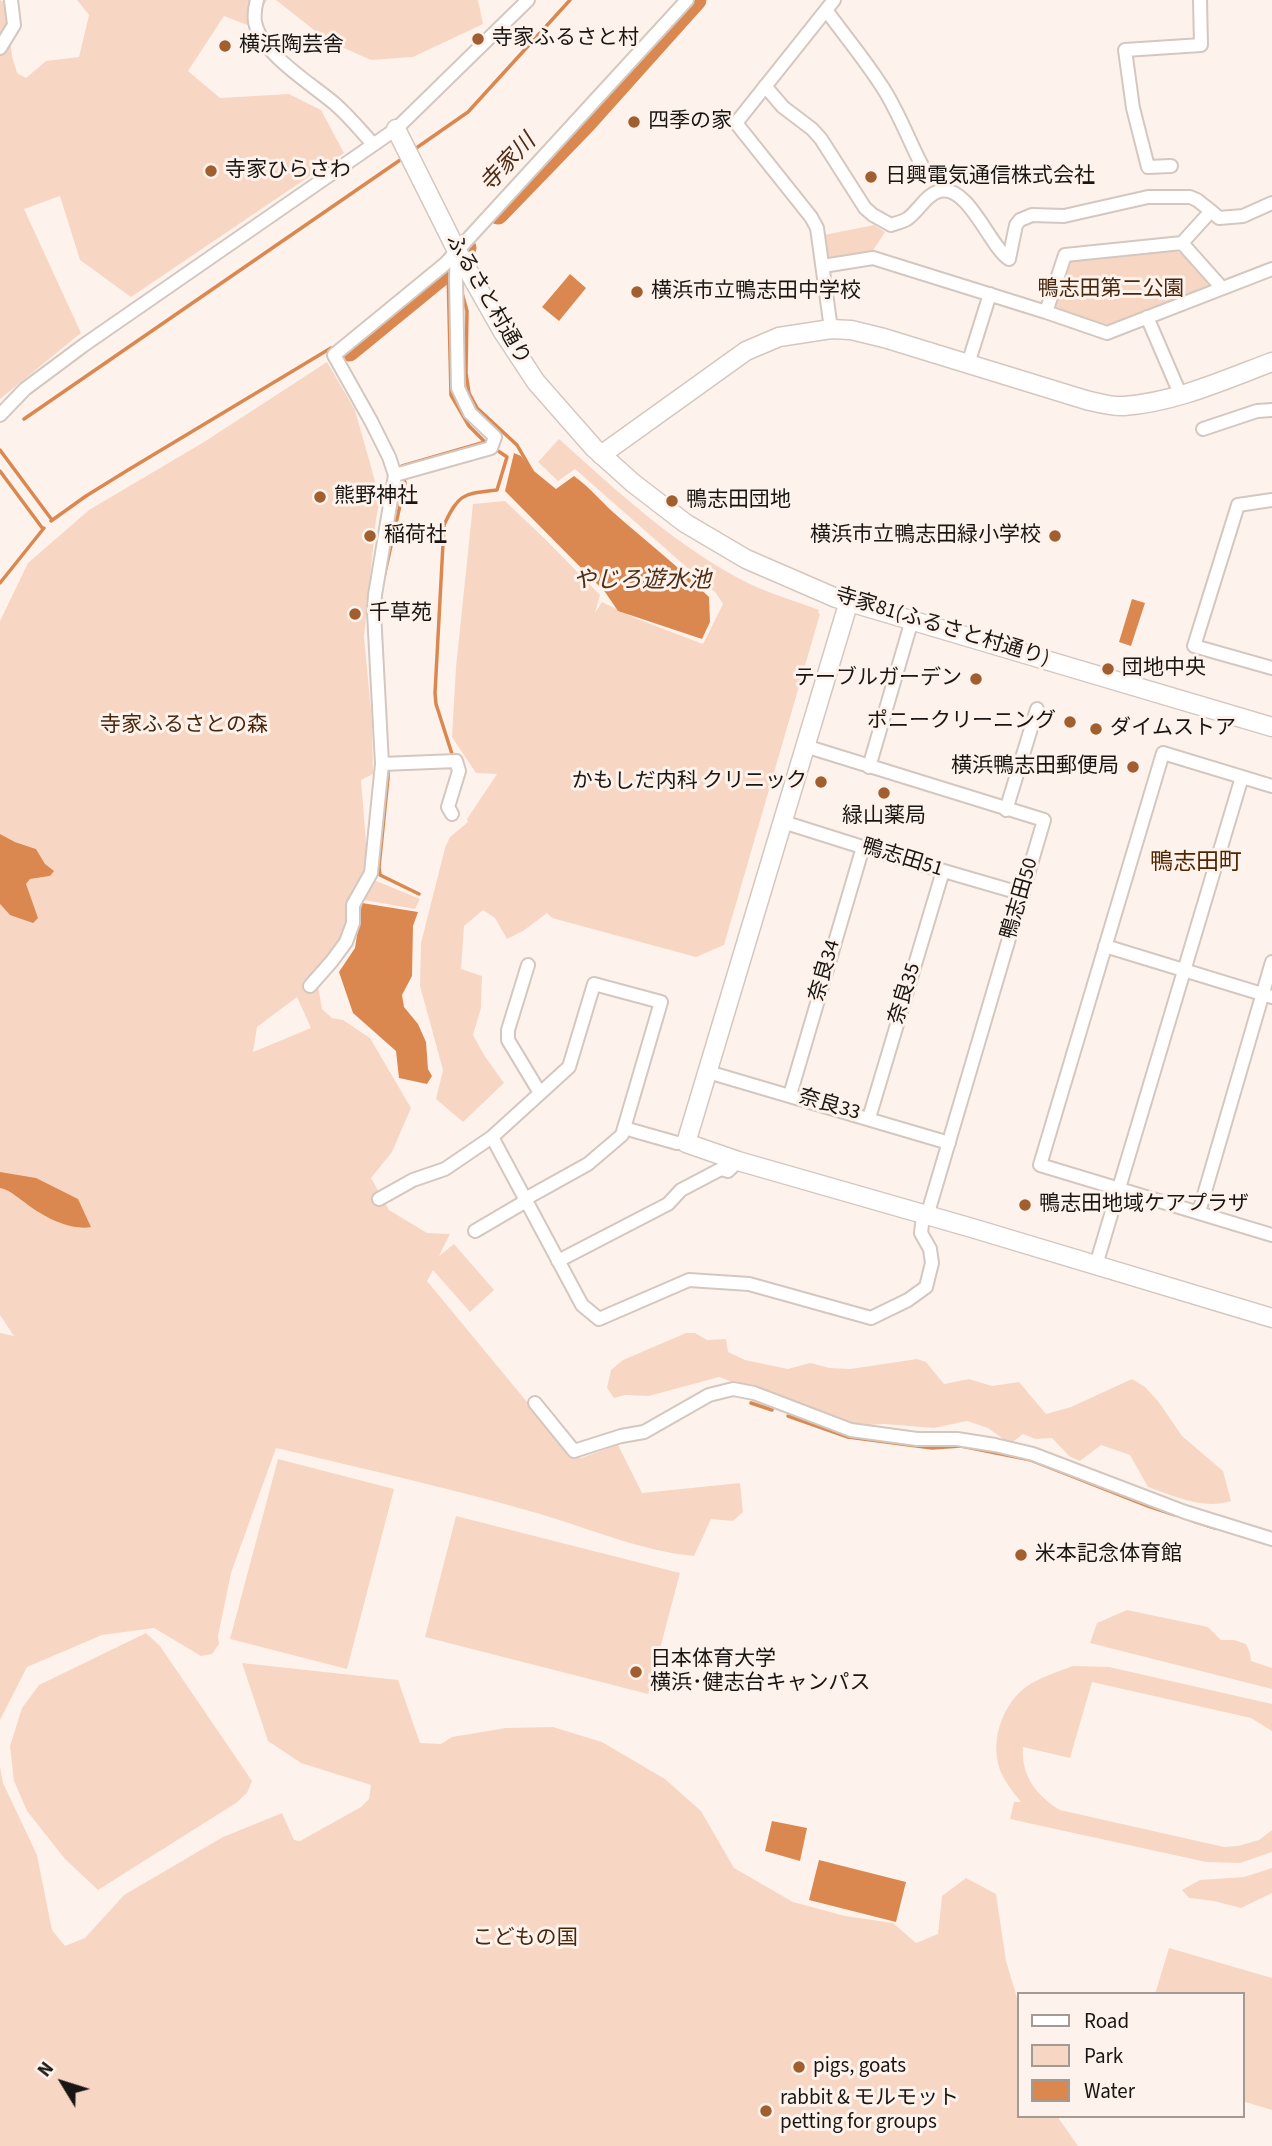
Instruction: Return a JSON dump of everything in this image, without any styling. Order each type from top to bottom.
[{"type":"street","points":[[0,48],[14,25],[11,0]]},
{"type":"street","points":[[257,0],[255,23],[278,58],[301,79],[336,104],[373,144]]},
{"type":"street","points":[[0,415],[25,389],[84,345],[396,129],[528,0]]},
{"type":"street","points":[[310,986],[346,943],[353,923],[353,905],[372,873],[382,764],[374,612],[395,475],[371,421],[334,355],[457,251],[687,0]]},
{"type":"street","points":[[1171,166],[1148,167],[1133,108],[1125,50],[1200,45],[1200,0]]},
{"type":"street","points":[[831,329],[817,228],[736,123],[830,5],[884,89],[927,176]]},
{"type":"street","points":[[765,86],[783,107],[821,139],[865,208],[873,215],[891,225],[908,219],[916,208],[939,191],[946,191],[968,205],[982,222],[998,250],[1009,259],[1016,225],[1020,219],[1032,215],[1064,216],[1148,197],[1190,197],[1219,218],[1243,216],[1272,202]]},
{"type":"street","name":"ふるさと村通り","points":[[396,129],[457,251],[503,332],[536,383],[601,455],[633,483]]},
{"type":"street","points":[[1046,312],[1065,254],[1182,243],[1211,211]]},
{"type":"street","points":[[1182,243],[1222,288]]},
{"type":"street","points":[[395,475],[491,448],[495,437],[470,413],[458,388],[457,251]]},
{"type":"street","points":[[823,266],[873,258],[1107,333],[1272,269]]},
{"type":"street","points":[[968,364],[990,294]]},
{"type":"street","points":[[1147,317],[1181,396]]},
{"type":"street","points":[[601,455],[746,351],[779,337],[831,329],[851,330],[884,338],[1110,405],[1124,406],[1181,396],[1272,362]]},
{"type":"street","points":[[1203,429],[1256,411],[1272,410]]},
{"type":"street","name":"寺家81(ふるさと村通り)","points":[[633,483],[685,523],[733,552],[772,571],[849,601],[1272,727]]},
{"type":"street","points":[[1272,500],[1238,505],[1194,646],[1272,668]]},
{"type":"street","points":[[686,1143],[849,601]]},
{"type":"street","points":[[869,767],[912,620]]},
{"type":"street","points":[[1006,810],[1037,709]]},
{"type":"street","name":"鴨志田50","points":[[805,746],[1044,820],[925,1216]]},
{"type":"street","points":[[1272,786],[1163,753],[1040,1165],[1272,1235]]},
{"type":"street","points":[[382,764],[456,761],[459,771],[448,807],[452,814]]},
{"type":"street","points":[[1096,1265],[1242,777]]},
{"type":"street","name":"鴨志田51","points":[[783,822],[1023,894]]},
{"type":"street","name":"奈良34","points":[[790,1095],[863,847]]},
{"type":"street","name":"奈良35","points":[[869,1118],[943,871]]},
{"type":"street","points":[[1105,946],[1267,996]]},
{"type":"street","points":[[1199,1212],[1267,996],[1272,962]]},
{"type":"street","points":[[528,965],[508,1040],[540,1094]]},
{"type":"street","points":[[379,1199],[414,1180],[445,1169],[492,1137],[569,1067],[594,984],[661,1002],[622,1135],[588,1164],[524,1199],[521,1204],[475,1231]]},
{"type":"street","name":"奈良33","points":[[708,1072],[949,1143]]},
{"type":"street","points":[[624,1128],[677,1143],[686,1143],[738,1161],[1272,1318]]},
{"type":"street","points":[[492,1137],[582,1305],[599,1319],[689,1280],[749,1284],[871,1318],[908,1300],[926,1287],[932,1264],[930,1249],[921,1233],[925,1216]]},
{"type":"street","points":[[558,1261],[668,1205],[681,1190],[721,1169],[729,1171],[738,1161]]},
{"type":"street","points":[[535,1403],[574,1451],[621,1436],[644,1432],[709,1395],[733,1389],[754,1393],[851,1430],[995,1445],[1033,1454],[1185,1512],[1272,1539]]},
{"type":"green space","points":[[0,0],[6,3],[12,56],[17,73],[26,78],[46,61],[79,57],[89,15],[77,0],[267,0],[250,26],[224,16],[188,71],[220,98],[289,94],[321,110],[344,153],[131,297],[80,260],[60,196],[24,209],[81,333],[0,399]]},
{"type":"green space","points":[[276,0],[478,0],[483,24],[413,57],[371,60],[328,41]]},
{"type":"green space","points":[[874,225],[885,232],[872,252],[832,260],[826,255],[824,235]]},
{"type":"green space","name":"鴨志田第二公園","points":[[1172,250],[1182,253],[1209,284],[1208,289],[1108,328],[1058,311],[1054,304],[1068,264],[1072,261]]},
{"type":"green space","name":"寺家ふるさとの森","points":[[327,362],[355,410],[380,499],[364,637],[372,721],[373,774],[361,780],[368,867],[348,949],[316,974],[322,1009],[332,1018],[343,1020],[370,1038],[411,1108],[392,1152],[371,1178],[389,1210],[427,1233],[450,1234],[439,1256],[454,1244],[494,1290],[470,1312],[433,1270],[427,1281],[561,1443],[581,1458],[618,1445],[642,1493],[740,1483],[743,1512],[733,1521],[711,1519],[694,1556],[635,1544],[475,1496],[276,1448],[231,1573],[218,1636],[219,1644],[212,1654],[201,1656],[154,1628],[102,1635],[27,1667],[0,1720],[0,1333],[14,1336],[0,1315],[0,1188],[46,1215],[83,1229],[0,1172],[0,904],[10,915],[28,893],[26,884],[30,879],[50,876],[36,849],[0,834],[0,621],[28,563],[89,510],[204,442]],"holes":[[[297,997],[311,1028],[253,1052],[257,1027]]]},
{"type":"green space","points":[[559,439],[649,517],[697,553],[748,583],[819,610],[820,614],[724,945],[696,957],[552,918],[547,913],[507,939],[495,918],[483,910],[464,926],[461,969],[482,976],[481,1008],[473,1035],[504,1083],[463,1122],[436,1099],[443,1070],[420,986],[421,943],[445,848],[450,837],[468,822],[467,819],[497,774],[476,773],[452,737],[456,667],[473,504],[505,501],[600,595],[595,613],[602,602],[635,618],[703,644],[723,604],[716,593],[575,469],[558,481],[538,462]]},
{"type":"green space","points":[[374,880],[420,899],[415,909],[364,900]]},
{"type":"green space","points":[[686,1333],[695,1333],[707,1340],[726,1339],[728,1352],[745,1360],[788,1369],[810,1363],[850,1369],[917,1359],[926,1362],[944,1384],[969,1379],[992,1386],[1019,1382],[1046,1414],[1071,1407],[1132,1379],[1145,1387],[1158,1401],[1182,1436],[1223,1471],[1231,1501],[1200,1503],[1148,1487],[1130,1455],[1101,1445],[1080,1461],[1069,1456],[1052,1438],[1035,1439],[1023,1434],[1010,1444],[988,1428],[967,1421],[934,1428],[884,1424],[851,1426],[719,1377],[649,1396],[625,1395],[614,1398],[607,1388],[611,1370],[623,1360]]},
{"type":"green space","points":[[278,1459],[394,1489],[347,1669],[230,1639]]},
{"type":"green space","points":[[456,1516],[680,1573],[648,1694],[425,1637]]},
{"type":"green space","points":[[1127,1610],[1208,1627],[1221,1640],[1246,1644],[1251,1661],[1272,1668],[1272,1689],[1090,1643],[1097,1623]]},
{"type":"green space","points":[[146,1633],[160,1646],[252,1781],[247,1793],[236,1803],[98,1890],[65,1859],[27,1811],[14,1781],[10,1746],[22,1708],[39,1685]]},
{"type":"green space","name":"こどもの国","points":[[242,1663],[398,1680],[420,1743],[441,1744],[452,1737],[506,1728],[553,1727],[602,1742],[665,1779],[701,1811],[734,1868],[793,1902],[845,1916],[893,1923],[916,1943],[938,1934],[942,1896],[966,1878],[996,1894],[1006,1961],[1016,1994],[1016,2118],[1058,2118],[1078,2146],[0,2146],[0,1767],[3,1783],[37,1855],[52,1930],[65,1946],[85,1938],[124,1895],[223,1837],[282,1813],[294,1840],[300,1841],[361,1807],[369,1799],[371,1785],[301,1763],[268,1741]]},
{"type":"green space","points":[[1073,1666],[1109,1667],[1272,1704],[1272,1731],[1251,1718],[1092,1682],[1070,1758],[1023,1747],[1028,1776],[1044,1798],[1060,1810],[1224,1847],[1259,1840],[1272,1830],[1272,1852],[1240,1863],[1206,1862],[1010,1819],[1014,1802],[1021,1802],[1004,1779],[997,1758],[996,1746],[1001,1721],[1022,1690],[1042,1678]]},
{"type":"green space","points":[[1272,1868],[1272,1893],[1241,1908],[1189,1898],[1182,1890],[1200,1880],[1244,1877]]},
{"type":"green space","points":[[1169,1948],[1272,1978],[1272,2110],[1244,2102],[1244,1992],[1156,1992]]},
{"type":"water","points":[[570,274],[586,288],[559,321],[542,307]]},
{"type":"water","name":"やじろ遊水池","points":[[514,453],[521,456],[529,467],[556,489],[574,476],[709,597],[710,622],[702,639],[618,611],[605,592],[505,491]]},
{"type":"water","points":[[1132,599],[1145,603],[1131,646],[1119,642]]},
{"type":"water","points":[[0,834],[36,849],[45,864],[54,871],[50,876],[30,879],[26,884],[38,918],[33,923],[10,915],[0,904]]},
{"type":"water","points":[[362,903],[418,912],[413,926],[412,976],[402,995],[404,1007],[418,1024],[426,1042],[428,1069],[432,1076],[427,1084],[399,1078],[396,1051],[353,1013],[339,972],[355,948]]},
{"type":"water","points":[[0,1172],[36,1178],[78,1199],[91,1227],[73,1227],[38,1212],[0,1188]]},
{"type":"water","points":[[772,1821],[807,1828],[800,1861],[765,1851]]},
{"type":"water","points":[[819,1860],[906,1882],[896,1922],[809,1900]]},
{"type":"waterway","points":[[412,151],[468,112],[570,0]]},
{"type":"waterway","name":"寺家川","points":[[498,214],[585,124],[696,0]]},
{"type":"waterway","points":[[24,419],[403,158]]},
{"type":"waterway","name":"寺家川","points":[[349,351],[448,270],[466,248]]},
{"type":"waterway","points":[[448,270],[451,395],[469,426],[485,442],[507,457],[497,490],[463,497],[444,525],[435,693],[452,754]]},
{"type":"waterway","points":[[462,293],[467,311],[466,373],[469,393],[477,408],[517,445],[532,471]]},
{"type":"waterway","name":"寺家川","points":[[51,521],[128,470],[331,348]]},
{"type":"waterway","points":[[384,577],[405,483],[402,466],[485,442]]},
{"type":"waterway","points":[[0,450],[52,520]]},
{"type":"waterway","points":[[0,471],[43,529]]},
{"type":"waterway","name":"寺家川","points":[[0,583],[44,528]]},
{"type":"waterway","points":[[388,767],[380,875],[419,894]]},
{"type":"waterway","points":[[751,1403],[772,1410]]},
{"type":"waterway","points":[[788,1416],[848,1437],[932,1448],[961,1446],[1031,1460],[1175,1515]]},
{"type":"waterway","points":[[1193,1521],[1215,1528]]},
{"type":"place","name":"寺家ふるさと村","points":[[478,39]]},
{"type":"place","name":"横浜陶芸舎","points":[[225,46]]},
{"type":"place","name":"四季の家","points":[[634,122]]},
{"type":"place","name":"寺家ひらさわ","points":[[211,171]]},
{"type":"place","name":"日興電気通信株式会社","points":[[871,177]]},
{"type":"place","name":"横浜市立鴨志田中学校","points":[[637,292]]},
{"type":"place","name":"熊野神社","points":[[320,497]]},
{"type":"place","name":"鴨志田団地","points":[[672,501]]},
{"type":"place","name":"稲荷社","points":[[370,536]]},
{"type":"place","name":"横浜市立鴨志田緑小学校","points":[[1055,536]]},
{"type":"place","name":"千草苑","points":[[355,614]]},
{"type":"place","name":"団地中央","points":[[1108,669]]},
{"type":"place","name":"テーブルガーデン","points":[[976,679]]},
{"type":"place","name":"ポニークリーニング","points":[[1070,722]]},
{"type":"place","name":"ダイムストア","points":[[1096,729]]},
{"type":"place","name":"横浜鴨志田郵便局","points":[[1133,767]]},
{"type":"place","name":"かもしだ内科 クリニック","points":[[821,782]]},
{"type":"place","name":"緑山薬局","points":[[884,793]]},
{"type":"place","name":"鴨志田地域ケアプラザ","points":[[1025,1205]]},
{"type":"place","name":"米本記念体育館","points":[[1021,1555]]},
{"type":"place","name":"日本体育大学 横浜･健志台キャンパス","points":[[636,1672]]},
{"type":"place","name":"pigs, goats","points":[[799,2067]]},
{"type":"place","name":"rabbit & モルモット petting for groups","points":[[766,2111]]},
{"type":"district","name":"鴨志田町","points":[[1196,864]]}]
